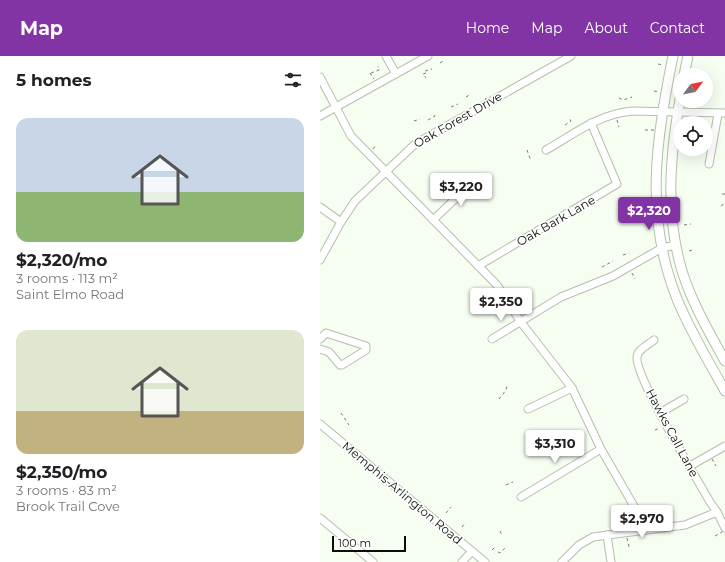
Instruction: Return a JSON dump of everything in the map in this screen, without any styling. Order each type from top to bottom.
[{"type":"main road","points":[[673,56],[662,111],[655,165],[657,215],[662,248],[671,283],[684,315],[725,391]]},
{"type":"main road","points":[[685,68],[688,56]]},
{"type":"main road","points":[[679,108],[671,161],[671,201],[676,245],[682,272],[696,306],[725,361]]},
{"type":"street","points":[[386,56],[396,74]]},
{"type":"street","points":[[320,116],[428,56]]},
{"type":"street","name":"Oak Forest Drive","points":[[320,260],[341,222],[355,201],[419,140],[571,56]]},
{"type":"street","points":[[320,77],[351,136],[497,285],[520,321],[572,388],[601,449],[635,508],[641,530]]},
{"type":"street","points":[[546,150],[592,123],[610,115],[624,112],[662,111],[721,113],[709,164]]},
{"type":"street","name":"Oak Bark Lane","points":[[478,266],[617,184],[592,123]]},
{"type":"street","points":[[433,220],[454,200],[482,183]]},
{"type":"street","points":[[320,207],[341,222]]},
{"type":"street","points":[[492,339],[561,297],[613,276],[662,248],[676,245]]},
{"type":"street","points":[[320,339],[326,333],[366,346],[366,350],[342,365],[329,352],[320,349]]},
{"type":"street","name":"Hawks Call Lane","points":[[654,340],[638,352],[636,358],[644,381],[660,413],[710,502],[718,512],[724,530]]},
{"type":"street","points":[[528,409],[572,388]]},
{"type":"street","points":[[660,413],[684,399]]},
{"type":"street","name":"Memphis-Arlington Road","points":[[320,424],[485,562]]},
{"type":"street","points":[[690,466],[725,446]]},
{"type":"street","points":[[521,497],[601,449]]},
{"type":"street","points":[[562,562],[579,545],[593,537],[685,525],[718,512]]},
{"type":"street","points":[[320,518],[373,562]]},
{"type":"street","points":[[607,535],[611,562]]},
{"type":"street","points":[[462,562],[472,551]]},
{"type":"path","points":[[440,63],[444,60]]},
{"type":"path","points":[[658,64],[666,65]]},
{"type":"path","points":[[374,80],[371,73],[379,70],[378,66]]},
{"type":"path","points":[[426,78],[423,75],[432,68]]},
{"type":"path","points":[[654,91],[663,92]]},
{"type":"path","points":[[466,97],[471,94]]},
{"type":"path","points":[[619,98],[621,100],[632,97]]},
{"type":"path","points":[[451,107],[458,104]]},
{"type":"path","points":[[428,120],[435,116],[434,114]]},
{"type":"path","points":[[617,118],[619,127]]},
{"type":"path","points":[[414,121],[420,119]]},
{"type":"path","points":[[565,125],[571,121],[570,119]]},
{"type":"path","points":[[645,130],[656,130]]},
{"type":"path","points":[[371,150],[376,145]]},
{"type":"path","points":[[527,150],[531,161]]},
{"type":"path","points":[[721,206],[725,203]]},
{"type":"path","points":[[684,225],[691,224]]},
{"type":"path","points":[[689,251],[693,250]]},
{"type":"path","points":[[623,255],[629,253]]},
{"type":"path","points":[[602,267],[613,261]]},
{"type":"path","points":[[631,270],[635,279]]},
{"type":"path","points":[[499,399],[506,390],[507,386]]},
{"type":"path","points":[[341,413],[349,426]]},
{"type":"path","points":[[656,430],[663,426]]},
{"type":"path","points":[[711,458],[716,466]]},
{"type":"path","points":[[506,485],[513,482]]},
{"type":"path","points":[[446,513],[451,507]]},
{"type":"path","points":[[462,527],[465,523]]},
{"type":"path","points":[[715,536],[724,530]]},
{"type":"path","points":[[500,531],[502,535]]},
{"type":"path","points":[[627,537],[629,547]]},
{"type":"path","points":[[492,550],[496,546]]},
{"type":"path","points":[[498,552],[500,554],[507,546]]}]
